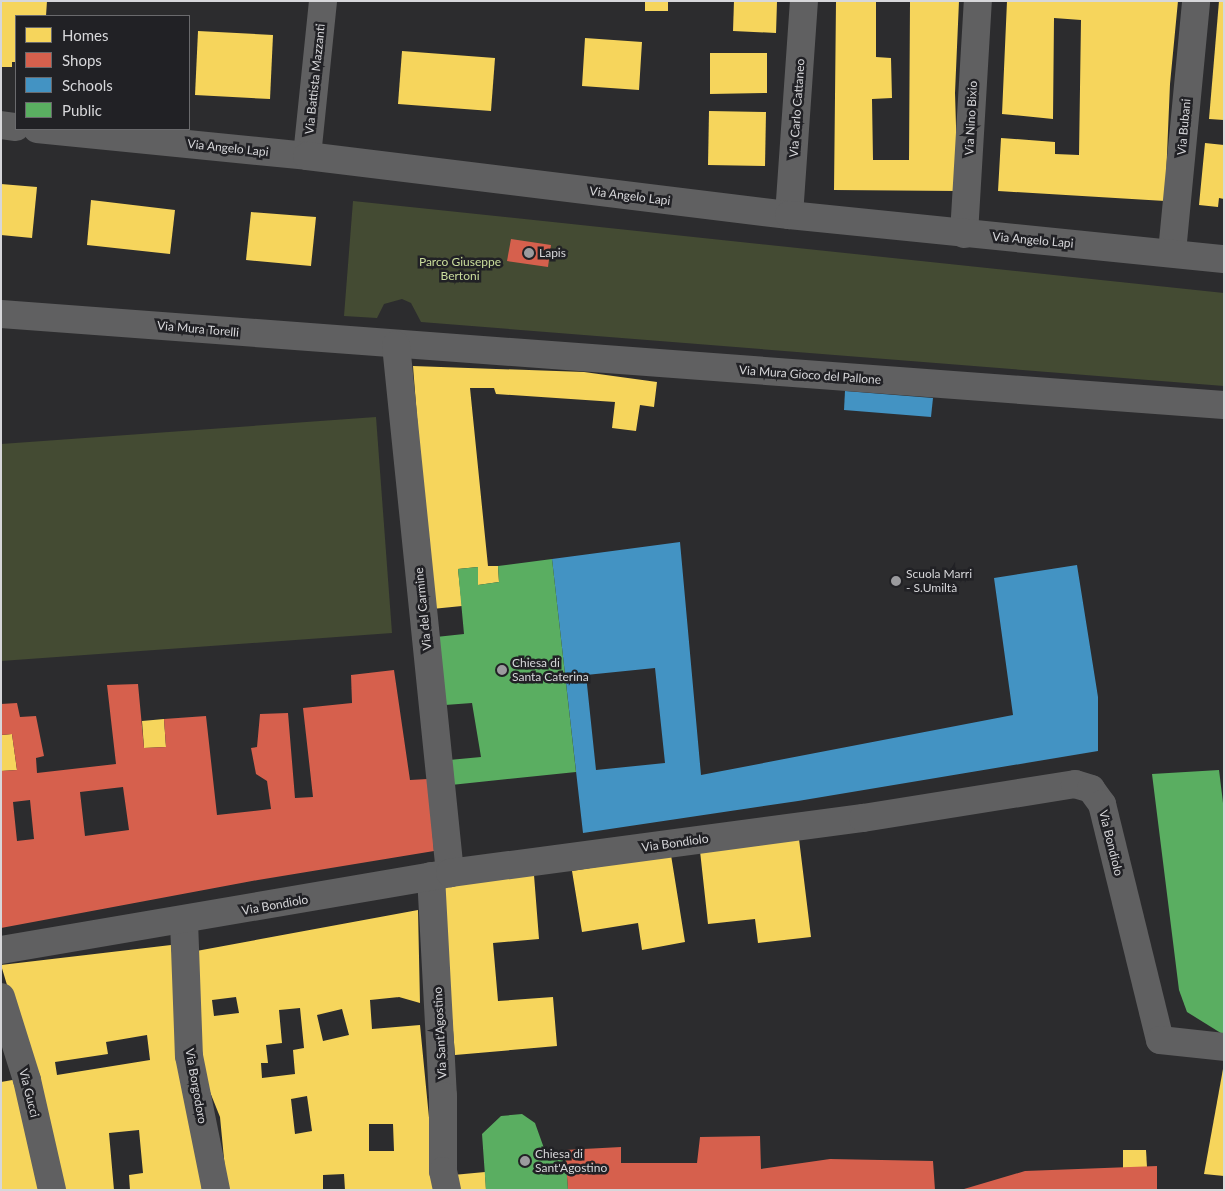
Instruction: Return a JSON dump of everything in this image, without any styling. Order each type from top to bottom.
[{"type":"street","name":"Via Battista Mazzanti","points":[[307,156],[323,1]]},
{"type":"street","name":"Via Carlo Cattaneo","points":[[789,215],[804,1]]},
{"type":"street","name":"Via Nino Bixio","points":[[964,234],[978,1]]},
{"type":"street","name":"Via Bubani","points":[[1172,252],[1196,1]]},
{"type":"street","points":[[1,125],[15,127]]},
{"type":"street","name":"Via Angelo Lapi","points":[[47,130],[307,156],[789,215],[964,234],[1172,252],[1224,259]]},
{"type":"street","name":"Via Mura Torelli","points":[[1,314],[396,345]]},
{"type":"street","name":"Via Mura Gioco del Pallone","points":[[396,345],[1224,406]]},
{"type":"street","name":"Via del Carmine","points":[[396,345],[441,875]]},
{"type":"street","name":"Via Bondiolo","points":[[1,950],[184,921],[441,875],[863,818],[1075,784],[1091,789],[1102,804],[1160,1040],[1224,1047]]},
{"type":"street","name":"Via Sant'Agostino","points":[[441,875],[442,1171],[447,1190]]},
{"type":"street","name":"Via Borgodoro","points":[[184,921],[189,1056],[216,1190]]},
{"type":"street","name":"Via Gucci","points":[[1,998],[27,1080],[52,1190]]},
{"type":"green space","name":"Parco Giuseppe Bertoni","points":[[353,201],[1224,293],[1224,386],[421,322],[411,303],[402,299],[384,304],[377,318],[344,316]]},
{"type":"green space","points":[[376,417],[392,633],[1,661],[1,444]]},
{"type":"building: Homes","points":[[1,1],[47,1],[46,15],[15,15],[15,62],[12,62],[12,67],[1,67]]},
{"type":"building: Homes","points":[[645,1],[668,1],[668,11],[645,11]]},
{"type":"building: Homes","points":[[734,1],[777,1],[776,33],[733,31]]},
{"type":"building: Homes","points":[[836,1],[876,1],[876,57],[891,58],[892,98],[872,99],[873,160],[909,160],[910,1],[959,1],[955,93],[958,191],[834,190]]},
{"type":"building: Homes","points":[[1007,1],[1178,1],[1170,84],[1165,201],[998,191],[1001,138],[1055,142],[1055,154],[1079,155],[1081,20],[1054,18],[1053,119],[1002,114]]},
{"type":"building: Homes","points":[[1219,1],[1224,1],[1224,120],[1209,119]]},
{"type":"building: Homes","points":[[198,31],[273,35],[270,99],[195,95]]},
{"type":"building: Homes","points":[[585,38],[642,42],[639,90],[582,86]]},
{"type":"building: Homes","points":[[402,51],[495,58],[491,111],[398,104]]},
{"type":"building: Homes","points":[[710,53],[767,53],[767,93],[710,94]]},
{"type":"building: Homes","points":[[709,111],[766,112],[765,166],[708,165]]},
{"type":"building: Homes","points":[[1205,143],[1224,145],[1224,199],[1219,198],[1218,207],[1199,205]]},
{"type":"building: Homes","points":[[1,184],[37,187],[32,238],[1,235]]},
{"type":"building: Homes","points":[[91,200],[175,210],[170,254],[87,245]]},
{"type":"building: Homes","points":[[251,212],[316,217],[311,266],[246,260]]},
{"type":"building: Homes","points":[[413,366],[584,372],[657,382],[654,407],[640,405],[636,431],[612,428],[615,402],[496,394],[494,388],[470,388],[488,566],[498,566],[499,582],[478,585],[478,567],[458,569],[462,606],[432,609]]},
{"type":"building: Homes","points":[[164,719],[166,747],[144,748],[142,721]]},
{"type":"building: Homes","points":[[12,734],[17,770],[1,771],[1,735]]},
{"type":"building: Homes","points":[[799,839],[811,937],[758,943],[755,919],[708,924],[700,851]]},
{"type":"building: Homes","points":[[671,855],[685,942],[642,950],[638,923],[582,932],[572,871]]},
{"type":"building: Homes","points":[[534,875],[539,939],[493,943],[498,1001],[553,997],[557,1046],[455,1055],[441,883]]},
{"type":"building: Homes","points":[[418,910],[420,1003],[399,997],[370,1000],[372,1029],[420,1025],[436,1190],[345,1190],[344,1174],[323,1175],[323,1190],[227,1190],[220,1117],[194,1052],[191,952]],"holes":[[[236,997],[239,1013],[214,1016],[212,1000]],[[300,1008],[304,1048],[293,1050],[295,1074],[262,1078],[261,1063],[268,1063],[266,1045],[282,1043],[279,1010]],[[342,1009],[349,1035],[323,1041],[317,1015]],[[307,1096],[312,1131],[295,1134],[291,1099]],[[369,1124],[393,1124],[394,1151],[369,1151]]]},
{"type":"building: Homes","points":[[171,945],[202,1190],[130,1190],[129,1175],[143,1173],[139,1130],[109,1133],[114,1190],[59,1190],[35,1078],[1,965]],"holes":[[[147,1035],[150,1060],[57,1075],[55,1062],[108,1054],[106,1042]]]},
{"type":"building: Homes","points":[[1224,1069],[1224,1176],[1204,1174]]},
{"type":"building: Homes","points":[[18,1079],[45,1190],[1,1190],[1,1082]]},
{"type":"building: Homes","points":[[1123,1150],[1146,1150],[1147,1167],[1123,1168]]},
{"type":"building: Homes","points":[[485,1172],[486,1190],[454,1190],[453,1175]]},
{"type":"building: Shops","name":"Lapis","points":[[511,239],[551,245],[548,267],[507,261]]},
{"type":"building: Shops","points":[[394,670],[410,780],[428,779],[434,851],[258,880],[1,928],[1,771],[17,770],[12,734],[1,735],[1,704],[17,703],[20,717],[36,716],[44,756],[36,758],[37,773],[116,764],[107,685],[138,684],[144,748],[166,747],[164,719],[206,716],[217,815],[271,809],[267,781],[256,774],[251,748],[257,747],[260,714],[288,713],[295,798],[313,797],[303,708],[352,703],[351,675]],"holes":[[[123,787],[129,830],[85,836],[80,792]],[[30,800],[34,839],[17,841],[13,802]]]},
{"type":"building: Shops","points":[[760,1136],[761,1169],[830,1159],[933,1161],[935,1190],[568,1190],[565,1150],[621,1147],[621,1163],[697,1163],[700,1137]]},
{"type":"building: Shops","points":[[1157,1166],[1157,1190],[964,1189],[1025,1171]]},
{"type":"building: Schools","points":[[845,391],[933,398],[931,417],[844,410]]},
{"type":"building: Schools","points":[[680,542],[701,775],[1013,715],[994,578],[1077,565],[1098,697],[1098,751],[798,801],[583,833],[552,559]],"holes":[[[655,668],[665,763],[596,770],[586,675]]]},
{"type":"building: Public","name":"Chiesa di Santa Caterina","points":[[552,559],[576,772],[451,785],[449,760],[481,757],[472,703],[445,705],[436,637],[464,634],[458,569],[478,567],[478,585],[499,582],[498,566]]},
{"type":"building: Public","points":[[1219,770],[1224,811],[1224,1035],[1187,1012],[1179,990],[1152,774]]},
{"type":"building: Public","name":"Chiesa di Sant'Agostino","points":[[522,1114],[535,1123],[545,1151],[565,1150],[568,1190],[486,1190],[482,1134],[501,1116]]},
{"type":"place","name":"Lapis","points":[[529,253]]},
{"type":"place","name":"Scuola Marri - S.Umiltà","points":[[896,581]]},
{"type":"place","name":"Chiesa di Santa Caterina","points":[[502,670]]},
{"type":"place","name":"Chiesa di Sant'Agostino","points":[[525,1161]]}]
